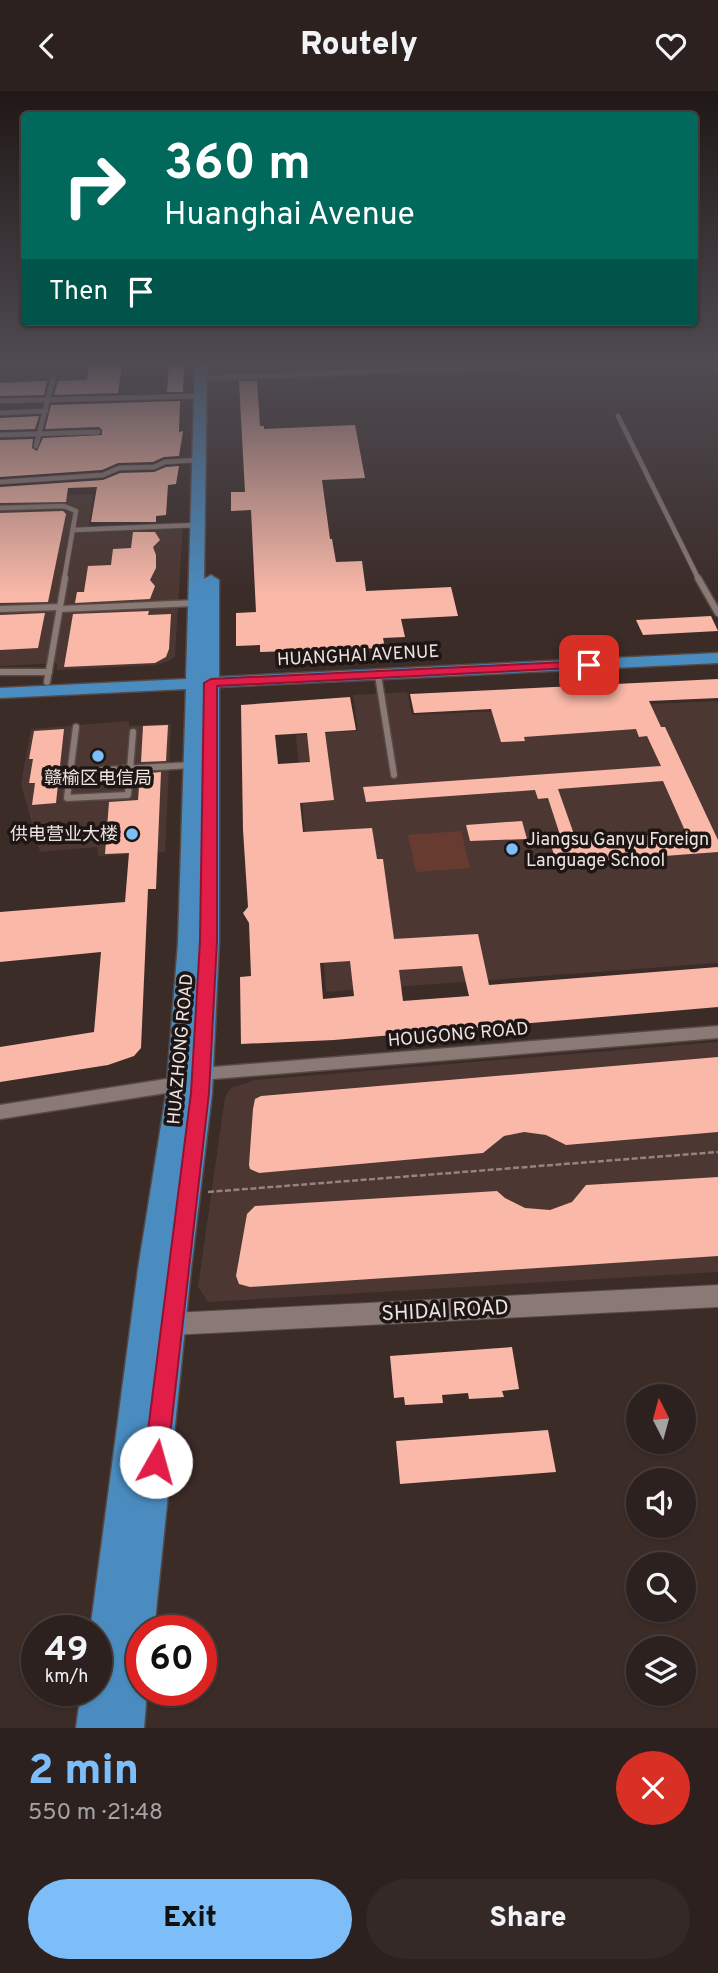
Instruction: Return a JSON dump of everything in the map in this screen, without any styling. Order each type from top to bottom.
[{"type":"main road","name":"HUAZHONG ROAD","points":[[94,1728],[194,1080],[188,943],[193,765],[203,679],[196,603],[200,440]]},
{"type":"main road","name":"HUAZHONG ROAD","points":[[126,1728],[187,1194],[194,1080],[208,941],[203,679],[205,440]]},
{"type":"main road","name":"HUANGHAI AVENUE","points":[[0,693],[718,650]]},
{"type":"main road","name":"HUANGHAI AVENUE","points":[[0,684],[48,677],[203,679],[377,675],[718,659]]},
{"type":"street","name":"HOUGONG ROAD","points":[[0,1112],[194,1080],[718,1032]]},
{"type":"street","name":"SHIDAI ROAD","points":[[171,1324],[718,1296]]},
{"type":"lane","points":[[36,446],[37,440]]},
{"type":"lane","points":[[630,440],[692,568],[718,613]]},
{"type":"lane","points":[[0,482],[103,475],[119,468],[154,467],[165,462],[198,460]]},
{"type":"lane","points":[[0,508],[72,507],[76,512],[48,677],[0,672]]},
{"type":"lane","points":[[73,530],[197,525]]},
{"type":"lane","points":[[0,609],[196,603]]},
{"type":"lane","points":[[377,675],[394,775]]},
{"type":"lane","points":[[76,727],[67,798],[128,795],[133,732]]},
{"type":"lane","points":[[70,772],[193,765]]},
{"type":"path","points":[[187,1194],[718,1152]]},
{"type":"shaded area","points":[[93,494],[89,526],[183,522],[175,656],[157,665],[57,670],[57,663],[0,666],[0,498]]},
{"type":"shaded area","name":"Jiangsu Ganyu Foreign Language School","points":[[407,692],[412,715],[718,701],[718,963],[326,992],[324,963],[317,964],[296,735],[358,731],[353,695]]},
{"type":"shaded area","name":"赣榆区电信局","points":[[129,721],[129,726],[171,724],[165,852],[98,856],[97,847],[40,852],[21,784],[31,729]]},
{"type":"shaded area","points":[[461,831],[470,868],[416,872],[408,835]]},
{"type":"shaded area","points":[[718,1042],[718,1272],[208,1302],[198,1287],[225,1097],[231,1088],[255,1080]]},
{"type":"building","points":[[0,440],[33,440],[32,448],[37,451],[42,440],[181,440],[179,456],[164,457],[153,462],[118,463],[102,470],[0,477]]},
{"type":"building","points":[[242,440],[358,440],[365,478],[322,480],[336,562],[362,561],[366,591],[451,587],[458,616],[401,619],[405,637],[383,638],[385,648],[260,652],[260,645],[236,646],[236,613],[256,612],[251,510],[231,511],[231,492],[245,492]]},
{"type":"building","points":[[179,466],[176,484],[168,485],[166,515],[156,516],[156,522],[91,522],[97,487],[68,488],[66,502],[0,503],[0,487],[103,480],[120,473],[154,472]]},
{"type":"building","points":[[63,511],[66,514],[48,602],[0,603],[0,513]]},
{"type":"building","points":[[133,532],[155,532],[160,540],[153,547],[156,568],[150,580],[155,586],[150,599],[75,603],[77,592],[84,592],[88,566],[111,565],[113,549],[131,548]]},
{"type":"building","points":[[149,611],[148,615],[171,614],[166,657],[155,663],[64,667],[73,614]]},
{"type":"building","points":[[45,613],[38,648],[0,650],[0,615]]},
{"type":"building","points":[[711,616],[718,631],[643,635],[636,620]]},
{"type":"building","points":[[718,679],[718,698],[649,701],[661,727],[665,727],[718,840],[718,852],[557,864],[548,836],[560,835],[548,798],[538,799],[535,790],[366,802],[363,787],[661,766],[647,736],[639,737],[636,729],[524,737],[525,741],[501,742],[491,709],[414,713],[410,694]],"holes":[[[663,781],[686,833],[576,840],[558,789]]]},
{"type":"building","points":[[350,697],[356,730],[325,732],[334,800],[300,803],[303,832],[372,828],[377,859],[383,859],[394,939],[478,934],[489,985],[718,967],[718,1007],[334,1040],[241,1044],[240,977],[251,976],[249,923],[243,913],[248,907],[243,830],[241,705]],"holes":[[[307,733],[310,762],[278,764],[275,735]],[[350,961],[354,996],[323,999],[320,963]],[[462,966],[469,996],[403,1001],[399,970]]]},
{"type":"building","points":[[168,725],[166,761],[141,762],[143,726]]},
{"type":"building","points":[[64,729],[56,803],[32,805],[35,783],[29,783],[33,759],[29,759],[34,731]]},
{"type":"building","points":[[161,772],[156,889],[148,889],[141,1048],[134,1056],[108,1065],[0,1082],[0,1047],[94,1032],[101,952],[0,962],[0,912],[125,902],[129,853],[105,854],[109,802],[138,800],[140,774]]},
{"type":"building","points":[[522,821],[527,839],[470,841],[466,825]]},
{"type":"building","points":[[718,1057],[718,1132],[566,1145],[546,1135],[524,1132],[504,1136],[483,1153],[259,1173],[250,1169],[249,1165],[253,1109],[255,1099],[261,1096]]},
{"type":"building","points":[[718,1177],[718,1256],[250,1287],[239,1284],[236,1276],[247,1214],[255,1206],[497,1191],[525,1208],[550,1210],[572,1202],[586,1185]]},
{"type":"building","points":[[512,1347],[519,1389],[502,1391],[504,1397],[469,1399],[468,1393],[442,1395],[443,1403],[405,1405],[404,1397],[394,1398],[390,1356]]},
{"type":"building","points":[[548,1430],[556,1472],[400,1484],[396,1441]]},
{"type":"place","name":"赣榆区电信局","points":[[98,756]]},
{"type":"place","name":"供电营业大楼","points":[[132,834]]},
{"type":"place","name":"Jiangsu Ganyu Foreign Language School","points":[[512,849]]},
{"type":"route","points":[[156,1462],[200,1093],[208,941],[211,683],[589,665]]}]
